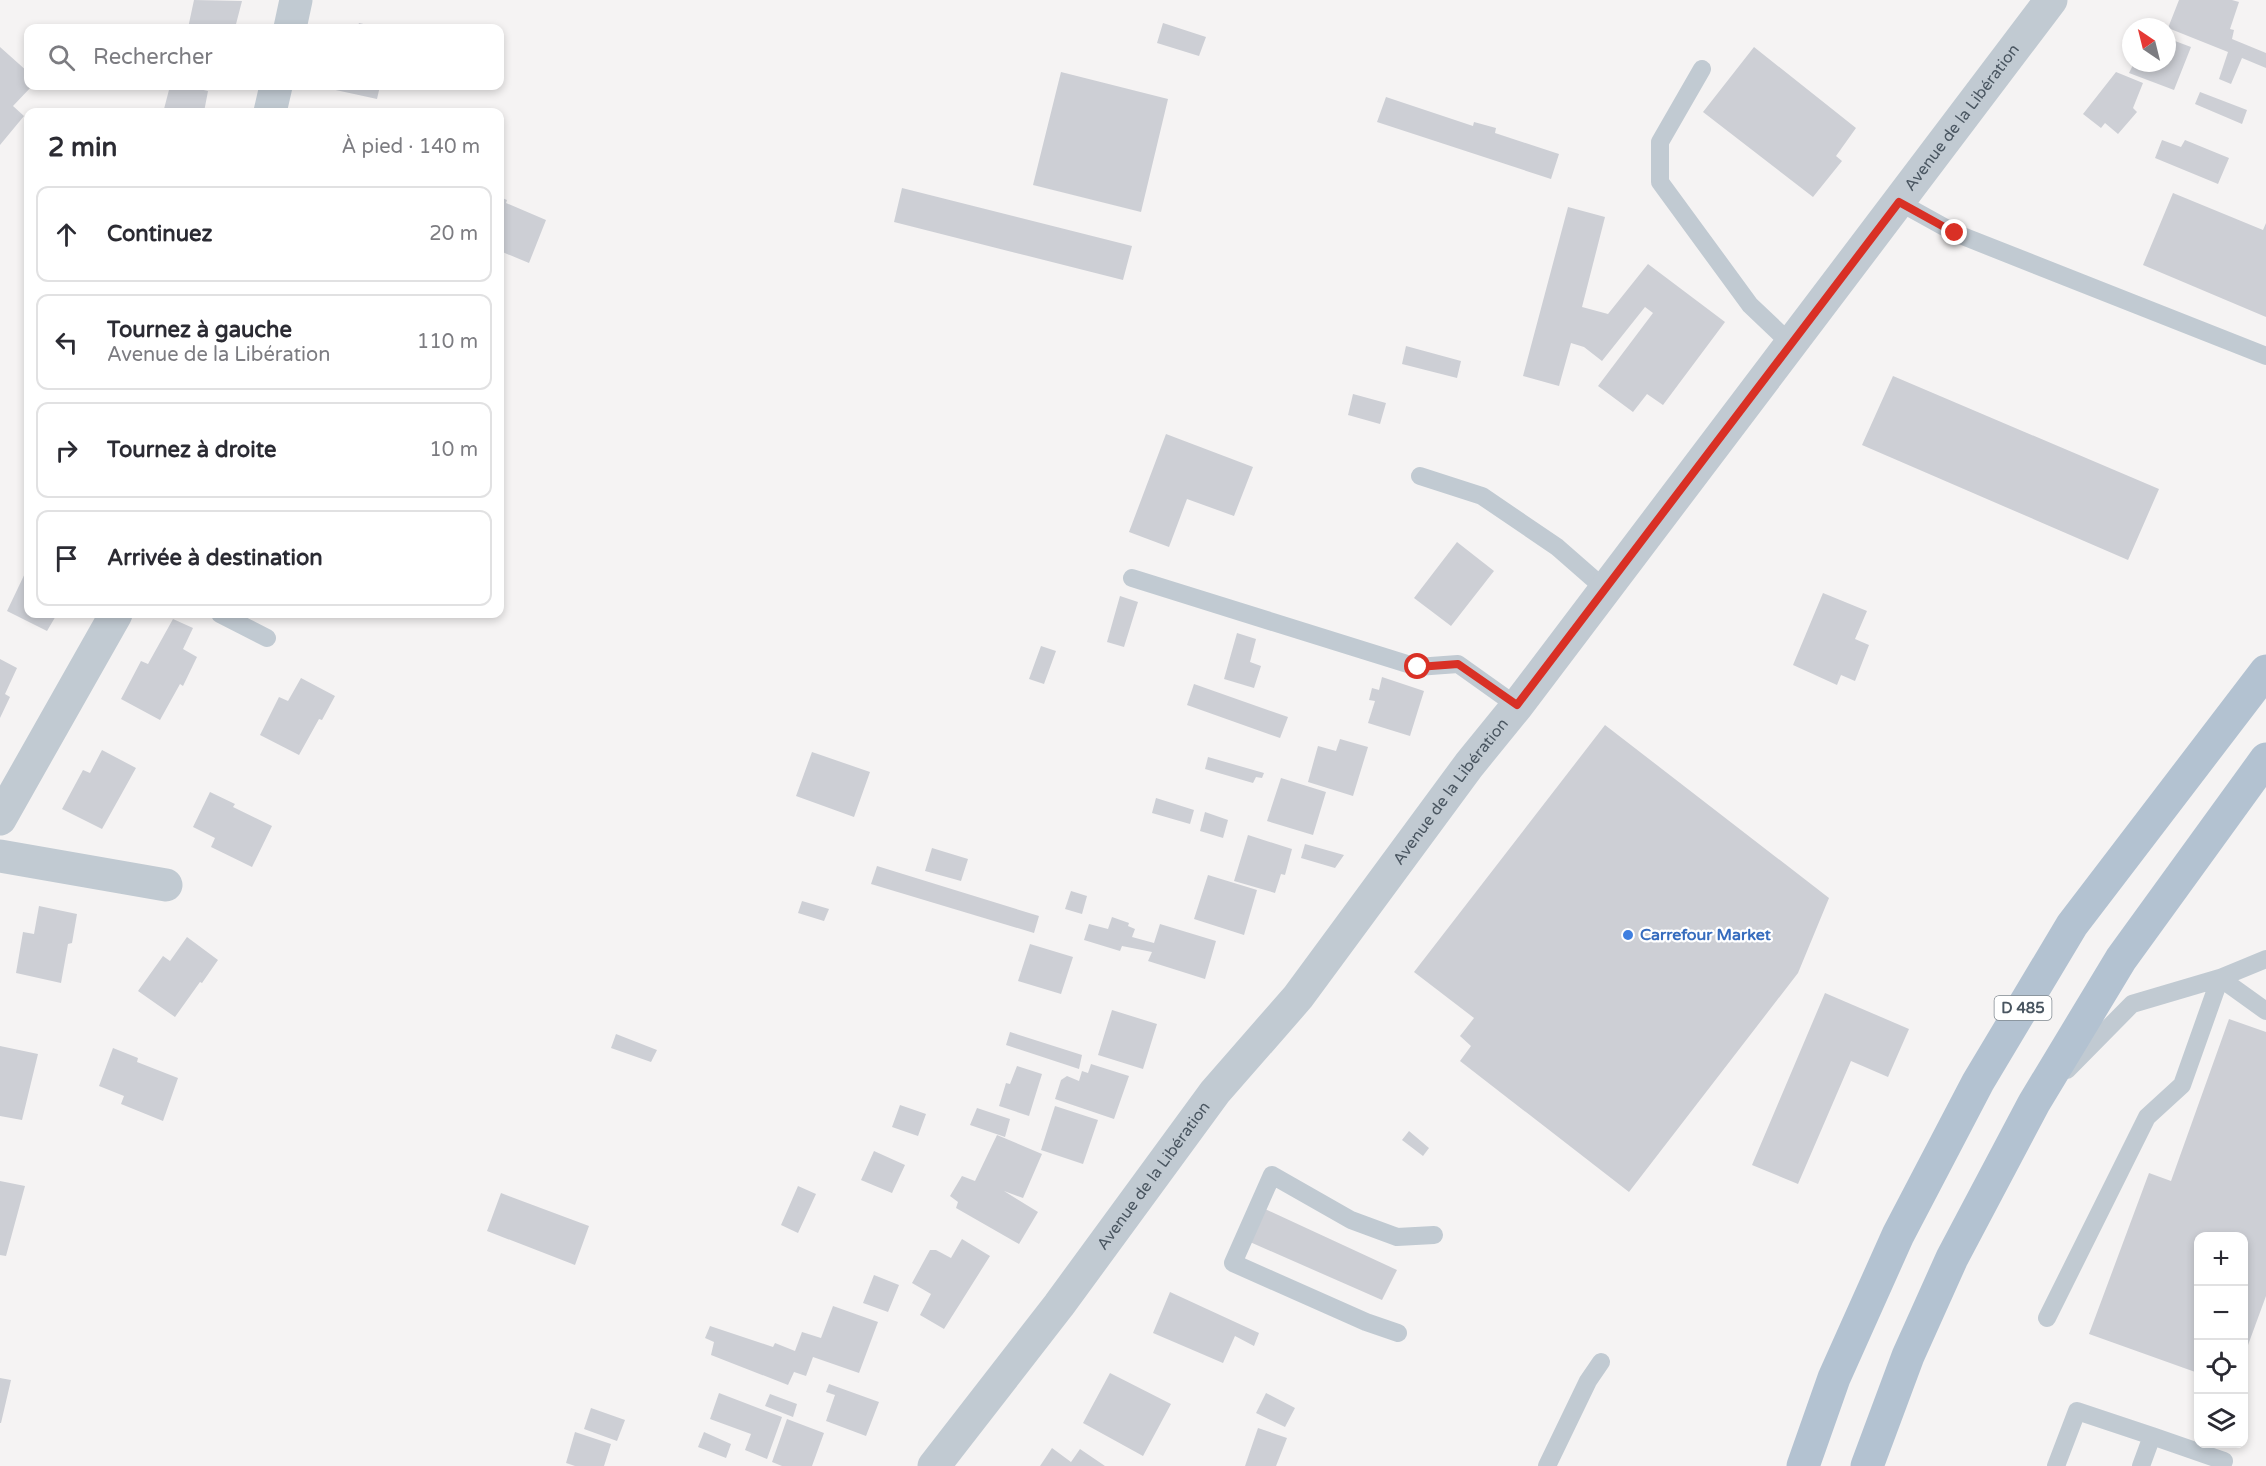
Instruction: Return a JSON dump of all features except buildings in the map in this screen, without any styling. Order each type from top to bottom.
[{"type":"main road","name":"D 485","points":[[1803,1466],[1834,1378],[1898,1235],[1973,1092],[2072,925],[2266,671]]},
{"type":"main road","points":[[1868,1466],[1908,1356],[1952,1258],[2034,1103],[2121,959],[2266,759]]},
{"type":"street","points":[[291,24],[296,0]]},
{"type":"street","name":"Avenue de la Libération","points":[[934,1466],[1059,1305],[1215,1092],[1298,997],[1462,774],[1517,705],[2051,0]]},
{"type":"street","points":[[271,108],[275,90]]},
{"type":"street","points":[[0,819],[114,618]]},
{"type":"street","points":[[0,856],[166,885]]},
{"type":"lane","points":[[1702,69],[1660,142],[1660,182],[1750,305],[1791,344]]},
{"type":"lane","points":[[1899,202],[1955,233],[2266,356]]},
{"type":"lane","points":[[1420,476],[1482,496],[1557,547],[1605,589]]},
{"type":"lane","points":[[1132,578],[1418,667],[1458,664],[1517,705]]},
{"type":"lane","points":[[228,618],[267,638]]},
{"type":"lane","points":[[2034,1103],[2132,1004],[2220,978],[2266,959]]},
{"type":"lane","points":[[2220,978],[2266,1011]]},
{"type":"lane","points":[[2047,1318],[2147,1117],[2182,1085],[2220,978]]},
{"type":"lane","points":[[1398,1333],[1366,1322],[1233,1263],[1272,1175],[1361,1224],[1397,1237],[1434,1235]]},
{"type":"lane","points":[[1547,1466],[1588,1381],[1601,1362]]},
{"type":"lane","points":[[1795,1466],[1834,1378]]},
{"type":"lane","points":[[2056,1466],[2077,1411],[2224,1461],[2222,1466]]},
{"type":"lane","points":[[2141,1466],[2152,1436]]},
{"type":"place","name":"Carrefour Market","points":[[1628,935]]},
{"type":"route","points":[[1418,667],[1458,664],[1517,705],[1899,202],[1955,233]]}]
